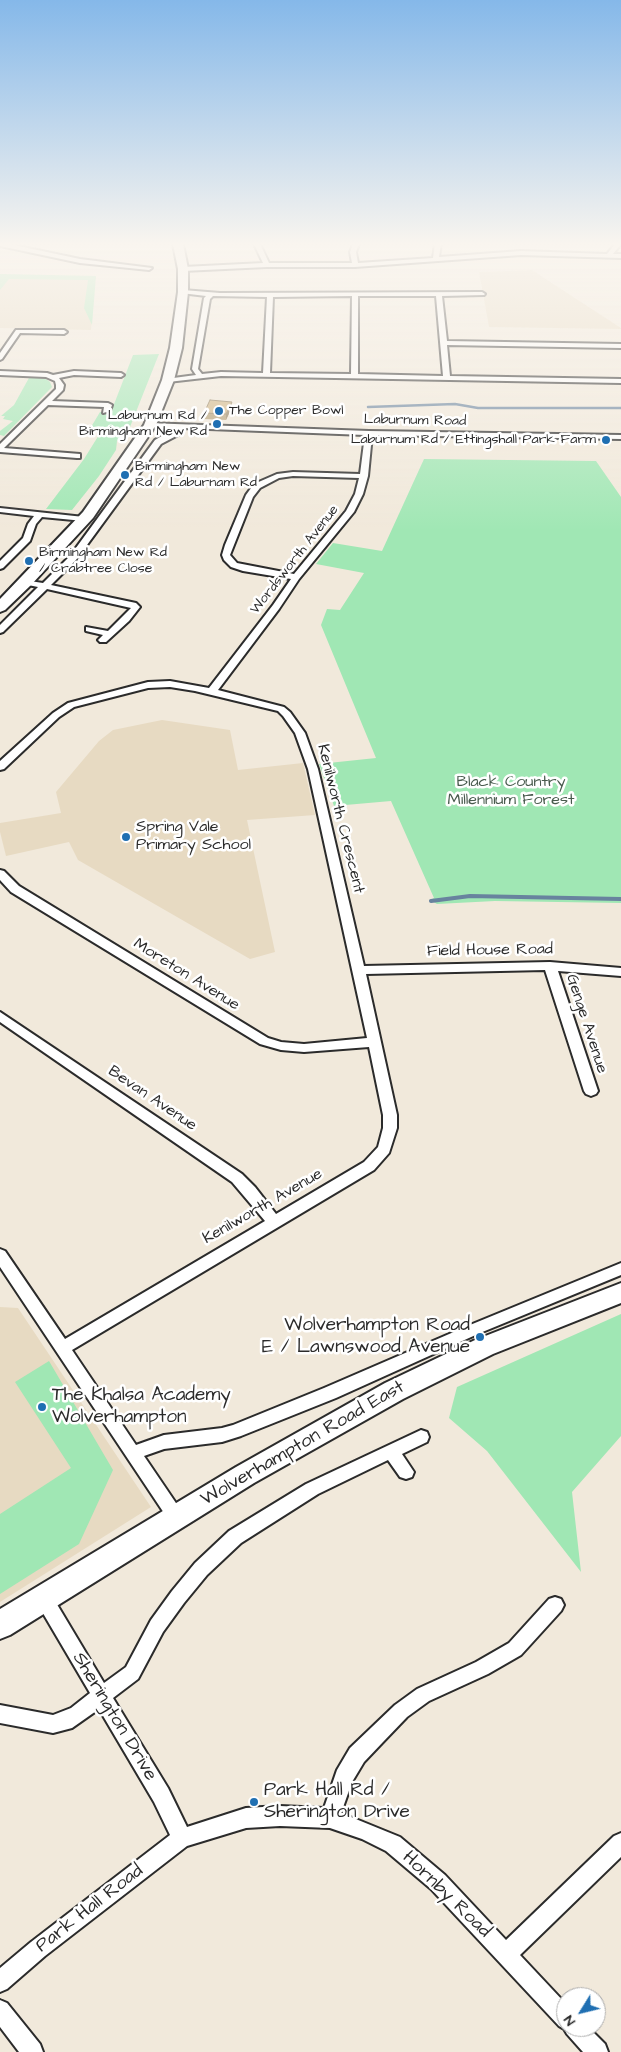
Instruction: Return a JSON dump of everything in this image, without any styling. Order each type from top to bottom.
[{"type":"highway","points":[[162,380],[167,340]]},
{"type":"highway","points":[[0,606],[26,582],[78,518],[116,476],[144,425],[176,348],[177,340]]},
{"type":"highway","points":[[0,593],[78,518]]},
{"type":"main road","name":"Wolverhampton Road East","points":[[0,1625],[43,1597],[308,1438],[484,1347],[621,1293]]},
{"type":"street","points":[[0,358],[13,340]]},
{"type":"street","points":[[200,340],[195,369],[201,377]]},
{"type":"street","points":[[266,376],[268,340]]},
{"type":"street","points":[[354,340],[354,377]]},
{"type":"street","points":[[443,340],[447,378]]},
{"type":"street","points":[[443,343],[621,346]]},
{"type":"street","points":[[0,373],[40,374],[54,377],[74,373],[121,375]]},
{"type":"street","points":[[162,380],[221,374],[621,381]]},
{"type":"street","points":[[0,449],[59,390],[60,382],[54,377]]},
{"type":"street","points":[[44,403],[108,405],[106,411]]},
{"type":"street","name":"Laburnum Road","points":[[144,425],[369,433],[621,437]]},
{"type":"street","points":[[0,630],[73,558],[158,442],[177,432],[180,426]]},
{"type":"street","name":"Wordsworth Avenue","points":[[212,692],[276,607],[296,577],[350,512],[359,494],[364,476],[369,433]]},
{"type":"street","points":[[0,449],[77,456]]},
{"type":"street","points":[[296,577],[246,569],[234,565],[228,560],[226,555],[229,545],[249,497],[257,486],[278,476],[293,474],[364,476]]},
{"type":"street","points":[[0,510],[78,518]]},
{"type":"street","points":[[0,566],[27,539],[32,524],[40,514]]},
{"type":"street","points":[[26,582],[133,604],[136,607],[107,637],[89,628]]},
{"type":"street","name":"Kenilworth Crescent","points":[[0,767],[56,715],[71,705],[92,698],[158,684],[182,686],[212,692],[263,703],[281,709],[294,721],[313,769],[374,1042]]},
{"type":"street","name":"Moreton Avenue","points":[[0,873],[15,889],[264,1041],[280,1046],[304,1048],[374,1042]]},
{"type":"street","name":"Field House Road","points":[[359,970],[550,966],[621,972]]},
{"type":"street","name":"Genge Avenue","points":[[550,966],[591,1091]]},
{"type":"street","name":"Bevan Avenue","points":[[0,1016],[237,1178],[250,1191],[274,1222]]},
{"type":"street","name":"Kenilworth Avenue","points":[[62,1348],[369,1166],[384,1149],[390,1128],[390,1115],[374,1042]]},
{"type":"street","points":[[0,1255],[176,1517]]},
{"type":"street","name":"Wolverhampton Road East","points":[[134,1453],[164,1442],[222,1435],[235,1431],[330,1393],[475,1329],[621,1269]]},
{"type":"street","points":[[0,1714],[53,1724],[65,1721],[102,1697],[132,1673],[144,1655],[157,1626],[178,1597],[201,1569],[235,1537],[312,1489],[422,1437]]},
{"type":"street","points":[[391,1451],[406,1472]]},
{"type":"street","name":"Sherington Drive","points":[[43,1597],[157,1787],[182,1838]]},
{"type":"street","points":[[330,1818],[344,1777],[357,1755],[401,1711],[422,1696],[482,1668],[515,1650],[555,1605]]},
{"type":"street","name":"Hornby Road","points":[[182,1838],[246,1818],[280,1816],[330,1818],[366,1830],[393,1844],[438,1882],[556,2007]]},
{"type":"street","name":"Park Hall Road","points":[[0,1982],[45,1943],[182,1838]]},
{"type":"street","points":[[507,1954],[621,1843]]},
{"type":"street","points":[[0,2010],[32,2052]]},
{"type":"street","points":[[583,2037],[597,2052]]},
{"type":"shaded area","name":"Spring Vale Primary School","points":[[162,720],[230,730],[238,770],[303,763],[315,815],[247,820],[275,952],[250,959],[78,860],[69,842],[6,856],[0,832],[0,823],[61,813],[56,792],[99,741],[113,730]]},
{"type":"shaded area","name":"The Khalsa Academy Wolverhampton","points":[[0,1307],[18,1308],[151,1507],[0,1602]]},
{"type":"green space","points":[[159,354],[130,427],[117,441],[116,450],[99,476],[72,510],[46,509],[84,459],[102,430],[91,427],[100,412],[111,412],[133,355]]},
{"type":"green space","points":[[30,376],[46,379],[52,387],[4,436],[0,435],[0,431],[13,421],[3,419],[5,416],[1,416],[14,405]]},
{"type":"green space","name":"Black Country Millennium Forest","points":[[424,459],[596,461],[621,497],[621,903],[495,901],[437,904],[430,900],[434,898],[391,801],[334,806],[319,764],[376,758],[321,625],[327,609],[340,610],[364,573],[316,564],[333,543],[382,551]]},
{"type":"green space","points":[[621,1314],[621,1436],[572,1492],[581,1572],[487,1451],[449,1418],[457,1387]]},
{"type":"green space","points":[[49,1361],[113,1470],[79,1544],[0,1594],[0,1514],[71,1468],[15,1382]]},
{"type":"building","points":[[210,400],[232,402],[226,414],[204,413]]},
{"type":"waterway","points":[[368,407],[455,404],[478,408],[621,408]]},
{"type":"waterway","points":[[431,901],[470,896],[621,899]]},
{"type":"place","name":"The Copper Bowl","points":[[219,411]]},
{"type":"place","name":"Laburnum Rd / Birmingham New Rd","points":[[217,424]]},
{"type":"place","name":"Laburnum Rd / Ettingshall Park Farm","points":[[606,440]]},
{"type":"place","name":"Birmingham New Rd / Laburnam Rd","points":[[125,475]]},
{"type":"place","name":"Birmingham New Rd / Crabtree Close","points":[[29,561]]},
{"type":"place","name":"Spring Vale Primary School","points":[[126,837]]},
{"type":"place","name":"Wolverhampton Road E / Lawnswood Avenue","points":[[480,1337]]},
{"type":"place","name":"The Khalsa Academy Wolverhampton","points":[[42,1407]]},
{"type":"place","name":"Park Hall Rd / Sherington Drive","points":[[254,1802]]}]
